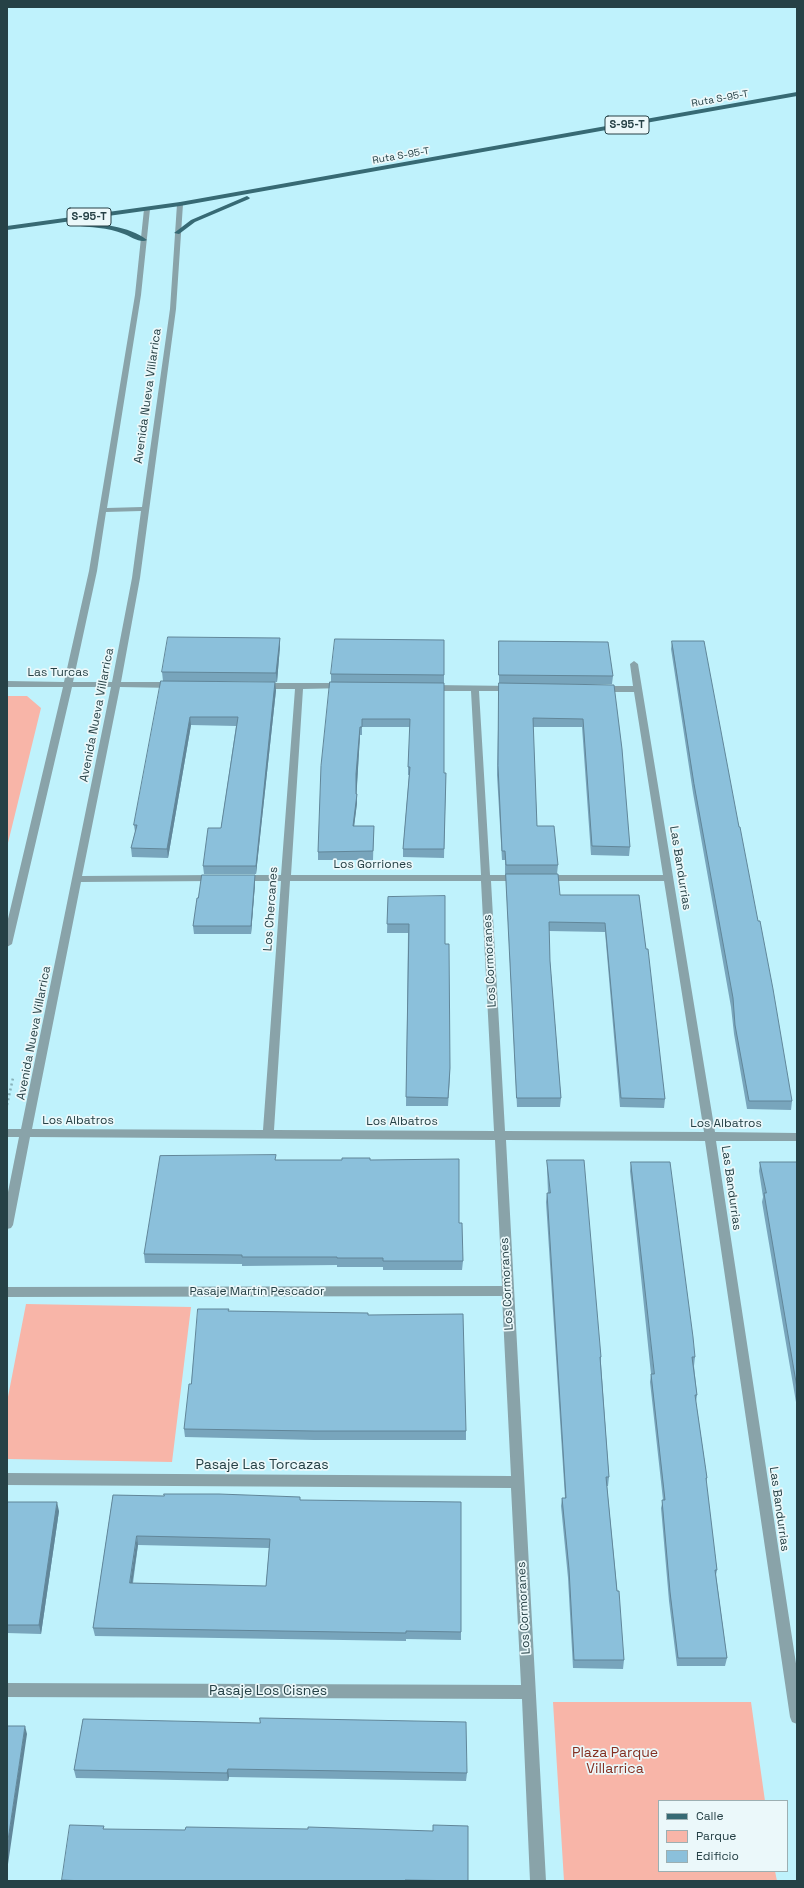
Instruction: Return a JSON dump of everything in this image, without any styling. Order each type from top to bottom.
[{"type":"main road","name":"Ruta S-95-T","points":[[7,228],[180,204],[797,94]]},
{"type":"main road","points":[[177,233],[193,221],[214,211],[281,186]]},
{"type":"main road","points":[[30,225],[82,224],[111,227],[122,229],[144,240]]},
{"type":"street","name":"Avenida Nueva Villarrica","points":[[7,1225],[27,1134],[136,578],[173,309],[180,204]]},
{"type":"street","name":"Avenida Nueva Villarrica","points":[[7,944],[93,571],[138,295],[148,209]]},
{"type":"street","points":[[103,510],[146,509]]},
{"type":"street","name":"Las Bandurrias","points":[[634,664],[710,1136],[797,1717]]},
{"type":"street","name":"Las Turcas","points":[[7,684],[180,686]]},
{"type":"street","points":[[252,686],[355,687]]},
{"type":"street","name":"Los Chercanes","points":[[268,1134],[299,686]]},
{"type":"street","points":[[427,687],[521,688]]},
{"type":"street","name":"Los Cormoranes","points":[[474,688],[500,1136],[538,1881]]},
{"type":"street","points":[[591,689],[638,689]]},
{"type":"street","name":"Los Gorriones","points":[[77,878],[668,878]]},
{"type":"street","name":"Los Albatros","points":[[7,1133],[797,1137]]},
{"type":"street","name":"Pasaje Martín Pescador","points":[[7,1292],[508,1291]]},
{"type":"street","name":"Pasaje Las Torcazas","points":[[7,1479],[517,1482]]},
{"type":"street","name":"Pasaje Los Cisnes","points":[[7,1690],[528,1692]]},
{"type":"path","points":[[7,1105],[14,1074]]},
{"type":"green space","points":[[7,696],[27,696],[41,708],[7,847]]},
{"type":"green space","points":[[26,1304],[191,1307],[172,1462],[7,1459],[7,1402]]},
{"type":"green space","name":"Plaza Parque Villarrica","points":[[553,1702],[751,1702],[765,1800],[658,1800],[658,1872],[775,1872],[777,1881],[564,1881]]},
{"type":"building","points":[[168,637],[280,638],[276,673],[162,672]]},
{"type":"building","points":[[335,639],[444,640],[444,675],[331,674]]},
{"type":"building","points":[[499,641],[608,642],[613,676],[499,675]]},
{"type":"building","points":[[672,641],[704,641],[739,827],[758,921],[760,921],[792,1101],[749,1101],[735,1025],[733,998],[694,784]]},
{"type":"building","points":[[161,681],[275,682],[256,866],[203,866],[208,828],[221,828],[238,717],[190,717],[167,849],[131,848],[137,825],[134,825]]},
{"type":"building","points":[[330,682],[444,683],[444,773],[446,773],[444,849],[403,849],[410,767],[408,767],[410,719],[362,719],[356,774],[357,794],[353,826],[374,826],[373,851],[318,852],[321,766]]},
{"type":"building","points":[[499,683],[614,685],[622,749],[630,847],[592,846],[583,719],[533,718],[537,826],[554,826],[558,865],[506,865],[505,851],[502,851],[498,766]]},
{"type":"building","points":[[506,874],[558,874],[560,895],[639,895],[646,949],[648,949],[665,1099],[621,1098],[605,923],[549,922],[550,961],[561,1098],[517,1098]]},
{"type":"building","points":[[202,875],[255,875],[251,926],[193,926]]},
{"type":"building","points":[[445,896],[445,944],[449,944],[450,1068],[448,1098],[406,1097],[409,924],[387,924],[388,897]]},
{"type":"building","points":[[276,1155],[275,1160],[342,1160],[342,1158],[370,1158],[370,1160],[459,1159],[459,1223],[462,1223],[463,1261],[383,1261],[383,1258],[242,1257],[242,1255],[144,1254],[160,1156]]},
{"type":"building","points":[[547,1160],[584,1160],[601,1357],[609,1477],[606,1477],[617,1591],[619,1591],[624,1660],[574,1660],[569,1569],[562,1498],[566,1498],[547,1193],[550,1193]]},
{"type":"building","points":[[631,1162],[670,1162],[693,1337],[695,1357],[692,1357],[697,1395],[695,1395],[707,1478],[717,1570],[715,1570],[727,1658],[678,1658],[670,1592],[662,1500],[665,1500],[651,1374],[654,1374]]},
{"type":"building","points":[[760,1162],[797,1162],[797,1388],[764,1193],[766,1193]]},
{"type":"building","points":[[198,1309],[229,1309],[228,1311],[368,1313],[368,1315],[463,1314],[466,1431],[184,1429],[189,1384],[191,1384]]},
{"type":"building","points":[[164,1494],[219,1494],[300,1497],[300,1500],[461,1502],[461,1632],[406,1631],[406,1633],[93,1628],[113,1495],[164,1496]],"holes":[[[137,1536],[270,1539],[266,1586],[130,1583]]]},
{"type":"building","points":[[7,1502],[57,1502],[39,1625],[7,1625]]},
{"type":"building","points":[[260,1718],[466,1722],[467,1773],[228,1769],[227,1773],[74,1770],[83,1719],[260,1723]]},
{"type":"building","points":[[7,1726],[25,1726],[7,1847]]},
{"type":"building","points":[[70,1825],[104,1826],[103,1829],[185,1830],[186,1827],[308,1829],[308,1827],[433,1831],[433,1825],[468,1826],[468,1881],[62,1880]]}]
